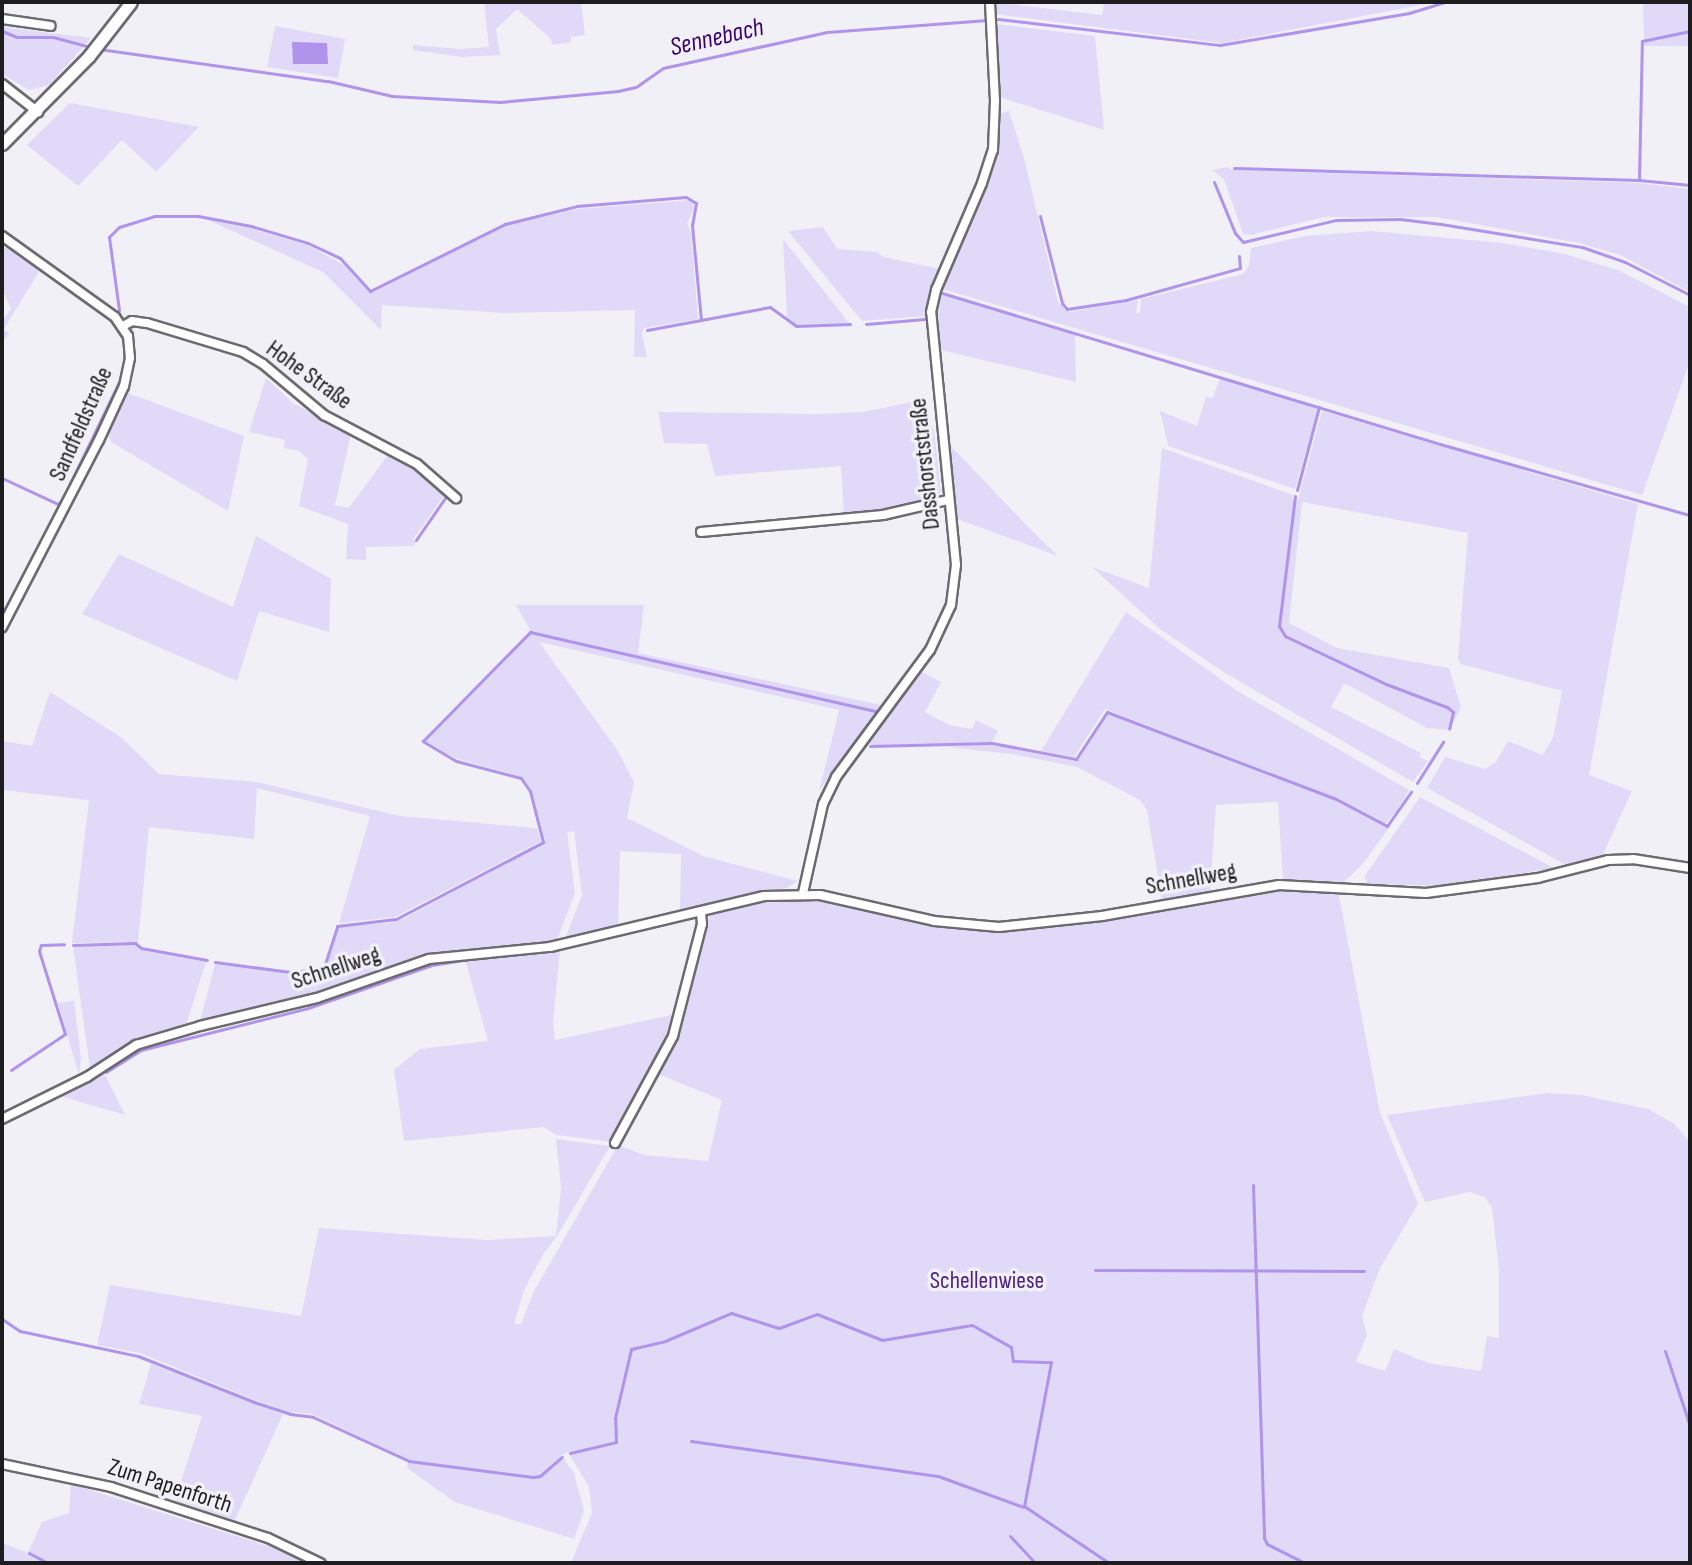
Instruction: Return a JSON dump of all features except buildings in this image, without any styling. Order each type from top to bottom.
[{"type":"main road","points":[[2,144],[38,112],[89,56],[131,2]]},
{"type":"street","name":"Dasshorststraße","points":[[803,893],[823,804],[836,777],[930,650],[945,623],[956,565],[931,312],[936,290],[993,150],[990,2]]},
{"type":"street","points":[[2,19],[51,26]]},
{"type":"street","points":[[2,84],[38,112]]},
{"type":"street","points":[[2,236],[115,317],[123,326]]},
{"type":"street","name":"Hohe Straße","points":[[123,326],[132,321],[147,323],[243,352],[263,364],[324,415],[417,464],[456,498]]},
{"type":"street","name":"Sandfeldstraße","points":[[2,627],[124,386],[130,358],[123,326]]},
{"type":"street","points":[[701,532],[883,515],[948,500]]},
{"type":"street","name":"Schnellweg","points":[[2,1119],[149,1041],[317,998],[429,959],[550,947],[764,896],[803,893],[934,921],[999,927],[1102,916],[1279,885],[1426,893],[1538,878],[1608,860],[1633,859],[1690,868]]},
{"type":"street","points":[[615,1143],[673,1036],[702,924],[701,913]]},
{"type":"street","name":"Zum Papenforth","points":[[2,1464],[111,1487],[268,1538],[320,1563]]},
{"type":"green space","points":[[484,2],[581,2],[585,35],[571,37],[571,42],[552,45],[551,39],[517,9],[496,29],[500,55],[462,57],[413,50],[413,45],[461,49],[489,47]]},
{"type":"green space","points":[[994,2],[1102,15],[1104,2],[1436,2],[1222,43],[995,14]]},
{"type":"green space","points":[[1643,2],[1690,2],[1690,46],[1644,46]]},
{"type":"green space","points":[[996,24],[1095,36],[1104,130],[999,97]]},
{"type":"green space","points":[[2,25],[91,38],[49,85],[29,90],[2,74]]},
{"type":"green space","points":[[275,26],[345,39],[338,78],[267,67]]},
{"type":"green space","points":[[70,103],[199,127],[156,172],[122,140],[78,186],[27,145]]},
{"type":"green space","points":[[1009,111],[1025,162],[1058,302],[1069,312],[1138,300],[1136,313],[1140,313],[1141,299],[1243,274],[1249,266],[1251,248],[1305,236],[1371,231],[1503,243],[1565,254],[1618,270],[1690,307],[1690,361],[1642,495],[942,289],[988,182],[998,149],[1000,114]]},
{"type":"green space","points":[[1228,167],[1231,170],[1638,183],[1690,189],[1690,292],[1620,255],[1579,243],[1436,217],[1324,217],[1251,235],[1243,234],[1224,179],[1212,170]]},
{"type":"green space","points":[[692,200],[694,209],[687,223],[691,232],[698,319],[644,328],[642,334],[647,357],[634,357],[635,310],[504,313],[382,305],[381,330],[323,272],[208,220],[310,246],[345,266],[369,292],[509,224],[577,209]]},
{"type":"green space","points":[[823,227],[837,249],[877,252],[883,257],[940,269],[929,294],[926,316],[862,321],[788,231]]},
{"type":"green space","points":[[783,239],[849,323],[796,325],[787,317]]},
{"type":"green space","points":[[7,247],[40,270],[4,329],[9,334],[2,342],[2,321],[11,309],[2,289],[2,250]]},
{"type":"green space","points":[[939,294],[1075,334],[1076,382],[941,350],[936,313]]},
{"type":"green space","points":[[266,378],[293,403],[351,434],[335,505],[349,508],[390,452],[415,467],[446,493],[413,539],[416,542],[414,546],[366,547],[366,560],[346,559],[348,524],[299,506],[308,459],[299,451],[284,448],[285,440],[249,432]]},
{"type":"green space","points":[[1220,378],[1318,408],[1295,489],[1168,446],[1160,411],[1197,426],[1206,397],[1213,398]]},
{"type":"green space","points":[[128,393],[244,436],[228,511],[111,442],[108,435]]},
{"type":"green space","points":[[912,402],[934,430],[941,493],[931,501],[844,516],[841,466],[715,476],[707,444],[664,443],[658,412],[822,414],[863,412]]},
{"type":"green space","points":[[1322,411],[1638,504],[1589,775],[1632,791],[1602,856],[1564,864],[1427,788],[1445,757],[1485,769],[1496,762],[1508,741],[1543,755],[1553,737],[1562,691],[1461,664],[1458,659],[1468,533],[1302,502],[1289,623],[1337,648],[1449,668],[1461,707],[1450,730],[1427,728],[1344,683],[1331,707],[1421,753],[1419,757],[1428,761],[1413,782],[1225,673],[1160,629],[1092,567],[1149,588],[1162,448],[1293,495],[1292,499],[1298,500]]},
{"type":"green space","points":[[947,442],[1032,531],[1058,556],[957,519]]},
{"type":"green space","points":[[256,536],[331,579],[329,632],[259,611],[237,681],[82,614],[119,554],[233,607]]},
{"type":"green space","points":[[516,605],[644,605],[638,653],[881,705],[819,791],[839,710],[539,642],[618,751],[634,782],[627,818],[703,856],[798,881],[787,888],[680,913],[681,854],[620,851],[618,927],[565,939],[582,895],[574,831],[567,832],[575,893],[557,940],[429,955],[308,995],[200,1021],[215,964],[292,974],[321,970],[326,966],[338,927],[389,923],[405,918],[545,842],[532,790],[522,777],[455,758],[425,741],[532,633]]},
{"type":"green space","points":[[1126,612],[1239,692],[1409,790],[1397,810],[1385,824],[1336,798],[1105,709],[1074,757],[1041,751]]},
{"type":"green space","points":[[922,672],[941,682],[925,712],[949,725],[972,729],[976,720],[998,731],[992,742],[874,747],[870,743]]},
{"type":"green space","points":[[50,692],[122,738],[159,774],[257,782],[400,816],[537,828],[541,841],[395,917],[339,923],[370,816],[257,788],[254,839],[149,827],[138,942],[72,943],[89,800],[2,790],[2,741],[32,746]]},
{"type":"green space","points":[[1106,713],[1335,800],[1388,829],[1363,864],[1344,882],[1283,880],[1278,802],[1216,805],[1210,891],[1162,901],[1147,810],[1140,800],[1077,767],[1012,754],[946,747],[991,745],[1076,761]]},
{"type":"green space","points":[[1420,797],[1554,868],[1447,886],[1368,884],[1364,877]]},
{"type":"green space","name":"Schellenwiese","points":[[1337,891],[1380,1113],[1418,1204],[1380,1268],[1362,1316],[1367,1335],[1356,1362],[1385,1371],[1394,1349],[1428,1363],[1481,1371],[1487,1336],[1499,1338],[1499,1270],[1492,1208],[1485,1197],[1470,1192],[1425,1202],[1387,1115],[1548,1093],[1581,1095],[1648,1109],[1673,1123],[1690,1142],[1690,1563],[571,1563],[592,1513],[589,1487],[568,1452],[561,1455],[574,1473],[584,1511],[574,1539],[455,1502],[407,1468],[409,1460],[312,1414],[290,1412],[255,1400],[140,1353],[97,1345],[110,1285],[301,1316],[319,1228],[486,1240],[556,1236],[561,1188],[556,1139],[610,1146],[524,1290],[514,1324],[521,1324],[533,1293],[618,1145],[644,1155],[708,1161],[722,1100],[658,1074],[676,1037],[710,915],[765,901],[808,898],[934,926],[997,931],[1122,918],[1258,892]]},
{"type":"green space","points":[[135,944],[140,950],[206,962],[186,1025],[135,1040],[90,1068],[73,946]]},
{"type":"green space","points":[[560,949],[553,1022],[555,1040],[676,1014],[670,1035],[612,1142],[556,1135],[544,1127],[404,1141],[394,1070],[420,1049],[488,1041],[465,959]]},
{"type":"green space","points":[[74,1001],[81,1058],[79,1075],[58,1003]]},
{"type":"green space","points":[[103,1071],[125,1115],[60,1096],[85,1084]]},
{"type":"green space","points":[[151,1364],[283,1414],[235,1520],[175,1500],[202,1416],[139,1404]]},
{"type":"green space","points":[[71,1484],[271,1547],[306,1563],[51,1563],[28,1552],[42,1522],[69,1513]]},
{"type":"green space","points":[[2,1543],[26,1552],[45,1563],[2,1563]]},
{"type":"shaded area","points":[[292,42],[327,43],[328,64],[293,64]]},
{"type":"waterway","name":"Sennebach","points":[[99,49],[328,81],[392,96],[500,102],[618,91],[636,87],[663,68],[827,32],[998,19],[1220,45],[1409,13],[1446,2]]},
{"type":"waterway","name":"Sennebach","points":[[2,31],[17,37],[53,37],[91,47]]},
{"type":"waterway","points":[[1234,168],[1639,180],[1642,41],[1690,31]]},
{"type":"waterway","points":[[1639,180],[1690,185]]},
{"type":"waterway","points":[[1214,182],[1235,233],[1243,242],[1336,220],[1400,219],[1582,247],[1625,262],[1690,295]]},
{"type":"waterway","points":[[119,310],[109,237],[119,227],[154,216],[198,216],[251,226],[308,243],[340,258],[370,291],[505,224],[577,206],[686,197],[696,203],[692,225],[701,320],[770,307],[796,326],[850,324]]},
{"type":"waterway","points":[[1040,216],[1062,303],[1067,309],[1126,300],[1240,268],[1239,256]]},
{"type":"waterway","points":[[942,293],[1440,444],[1690,515]]},
{"type":"waterway","points":[[866,324],[925,319]]},
{"type":"waterway","points":[[647,330],[701,320]]},
{"type":"waterway","points":[[66,492],[119,382]]},
{"type":"waterway","points":[[1297,490],[1319,407]]},
{"type":"waterway","points":[[2,478],[58,504],[62,500]]},
{"type":"waterway","points":[[416,540],[447,495]]},
{"type":"waterway","points":[[1295,496],[1279,626],[1285,636],[1386,684],[1447,707],[1453,712],[1449,729]]},
{"type":"waterway","points":[[2,616],[56,512]]},
{"type":"waterway","points":[[215,962],[290,972],[319,969],[325,964],[337,926],[396,919],[543,842],[530,791],[521,778],[456,761],[423,741],[530,632],[876,711]]},
{"type":"waterway","points":[[870,746],[992,743],[1076,759],[1107,712],[1336,799],[1387,826],[1411,792]]},
{"type":"waterway","points":[[1417,783],[1443,742]]},
{"type":"waterway","points":[[73,945],[135,943],[141,948],[207,960]]},
{"type":"waterway","points":[[11,1070],[65,1034],[39,951],[41,945],[64,944]]},
{"type":"waterway","points":[[106,1072],[141,1050],[308,1008],[432,965],[465,960]]},
{"type":"waterway","points":[[1253,1185],[1264,1538],[1267,1544],[1305,1563]]},
{"type":"waterway","points":[[1095,1270],[1364,1271]]},
{"type":"waterway","points":[[570,1453],[616,1442],[615,1418],[631,1349],[665,1341],[731,1313],[779,1328],[817,1314],[882,1340],[972,1325],[1011,1347],[1013,1361],[1051,1362],[1024,1506],[1109,1563]]},
{"type":"waterway","points":[[2,1319],[20,1331],[138,1356],[254,1402],[290,1414],[313,1417],[409,1461],[533,1477],[540,1476],[562,1457]]},
{"type":"waterway","points":[[1665,1351],[1690,1426]]},
{"type":"waterway","points":[[691,1441],[938,1476],[1023,1507]]},
{"type":"waterway","points":[[2,1459],[111,1483]]},
{"type":"waterway","points":[[179,1505],[225,1520]]},
{"type":"waterway","points":[[270,1535],[329,1563]]},
{"type":"waterway","points":[[1010,1536],[1035,1563]]},
{"type":"waterway","points":[[29,1553],[48,1563]]}]
